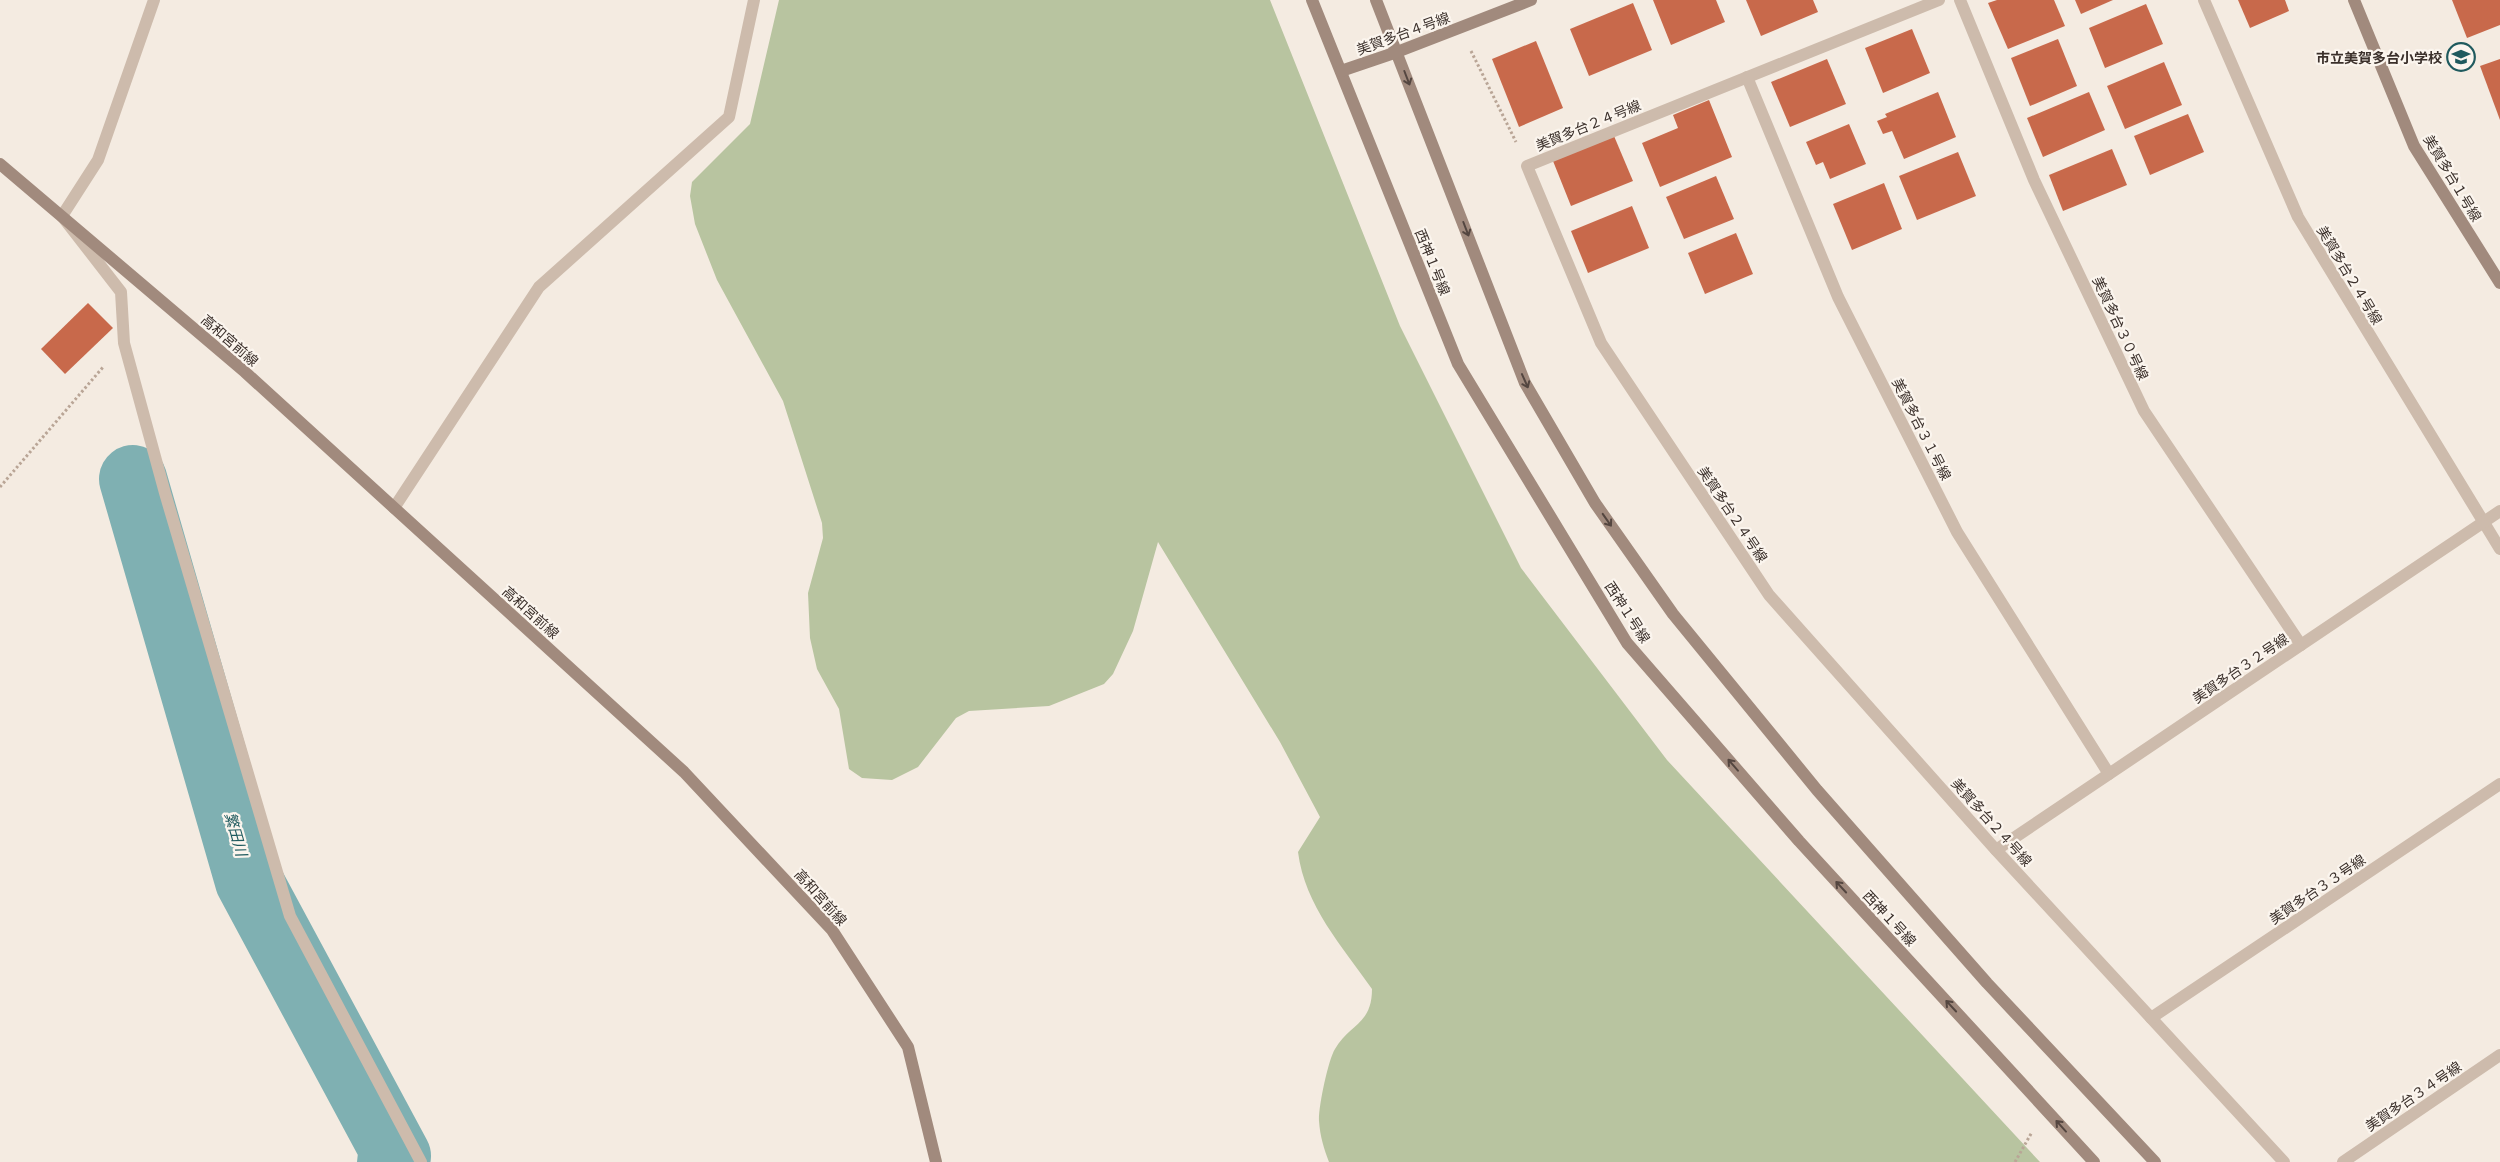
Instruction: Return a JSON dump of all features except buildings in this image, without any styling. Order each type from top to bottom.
[{"type":"street","points":[[154,0],[98,160],[62,216],[121,292],[124,343],[165,492],[290,916],[421,1162]]},
{"type":"street","points":[[394,508],[539,287],[729,117],[754,0]]},
{"type":"street","name":"西神１号線","points":[[1312,0],[1458,364],[1627,643],[1799,841],[2094,1162]]},
{"type":"street","name":"西神１号線","points":[[1376,0],[1525,384],[1595,503],[1674,614],[1817,790],[1988,983],[2155,1162]]},
{"type":"street","name":"美賀多台４号線","points":[[1341,71],[1397,52],[1531,0]]},
{"type":"street","name":"美賀多台２４号線","points":[[1940,0],[1527,166],[1601,343],[1769,595],[1996,850],[2284,1162]]},
{"type":"street","name":"美賀多台３０号線","points":[[1960,0],[2034,180],[2144,411],[2300,645]]},
{"type":"street","name":"美賀多台２４号線","points":[[2204,0],[2298,217],[2500,549]]},
{"type":"street","name":"美賀多台１号線","points":[[2354,0],[2414,146],[2500,283]]},
{"type":"street","name":"美賀多台３１号線","points":[[1747,77],[1838,297],[1957,532],[2109,774]]},
{"type":"street","name":"高和宮前線","points":[[0,164],[244,372],[684,772],[832,930],[908,1047],[936,1162]]},
{"type":"street","name":"美賀多台３２号線","points":[[1996,850],[2500,511]]},
{"type":"street","name":"美賀多台３３号線","points":[[2151,1018],[2500,784]]},
{"type":"street","name":"美賀多台３４号線","points":[[2343,1162],[2500,1055]]},
{"type":"path","points":[[1460,28],[1527,166]]},
{"type":"path","points":[[0,487],[124,343]]},
{"type":"path","points":[[2015,1162],[2046,1110]]},
{"type":"green space","points":[[779,0],[1270,0],[1400,326],[1521,568],[1667,760],[2040,1162],[1329,1162],[1322,1142],[1319,1121],[1327,1073],[1335,1049],[1359,1023],[1368,1010],[1372,989],[1326,925],[1308,890],[1302,872],[1298,852],[1320,817],[1280,742],[1158,542],[1133,631],[1113,674],[1104,684],[1049,706],[969,711],[956,718],[918,767],[892,780],[862,778],[849,769],[839,709],[817,669],[810,638],[808,593],[823,538],[822,523],[783,401],[717,280],[695,224],[690,196],[692,182],[750,124]]},
{"type":"waterway","name":"繁田川","points":[[133,479],[249,881],[397,1156],[391,1162]]},
{"type":"place","name":"市立美賀多台小学校","points":[[2461,57]]}]
